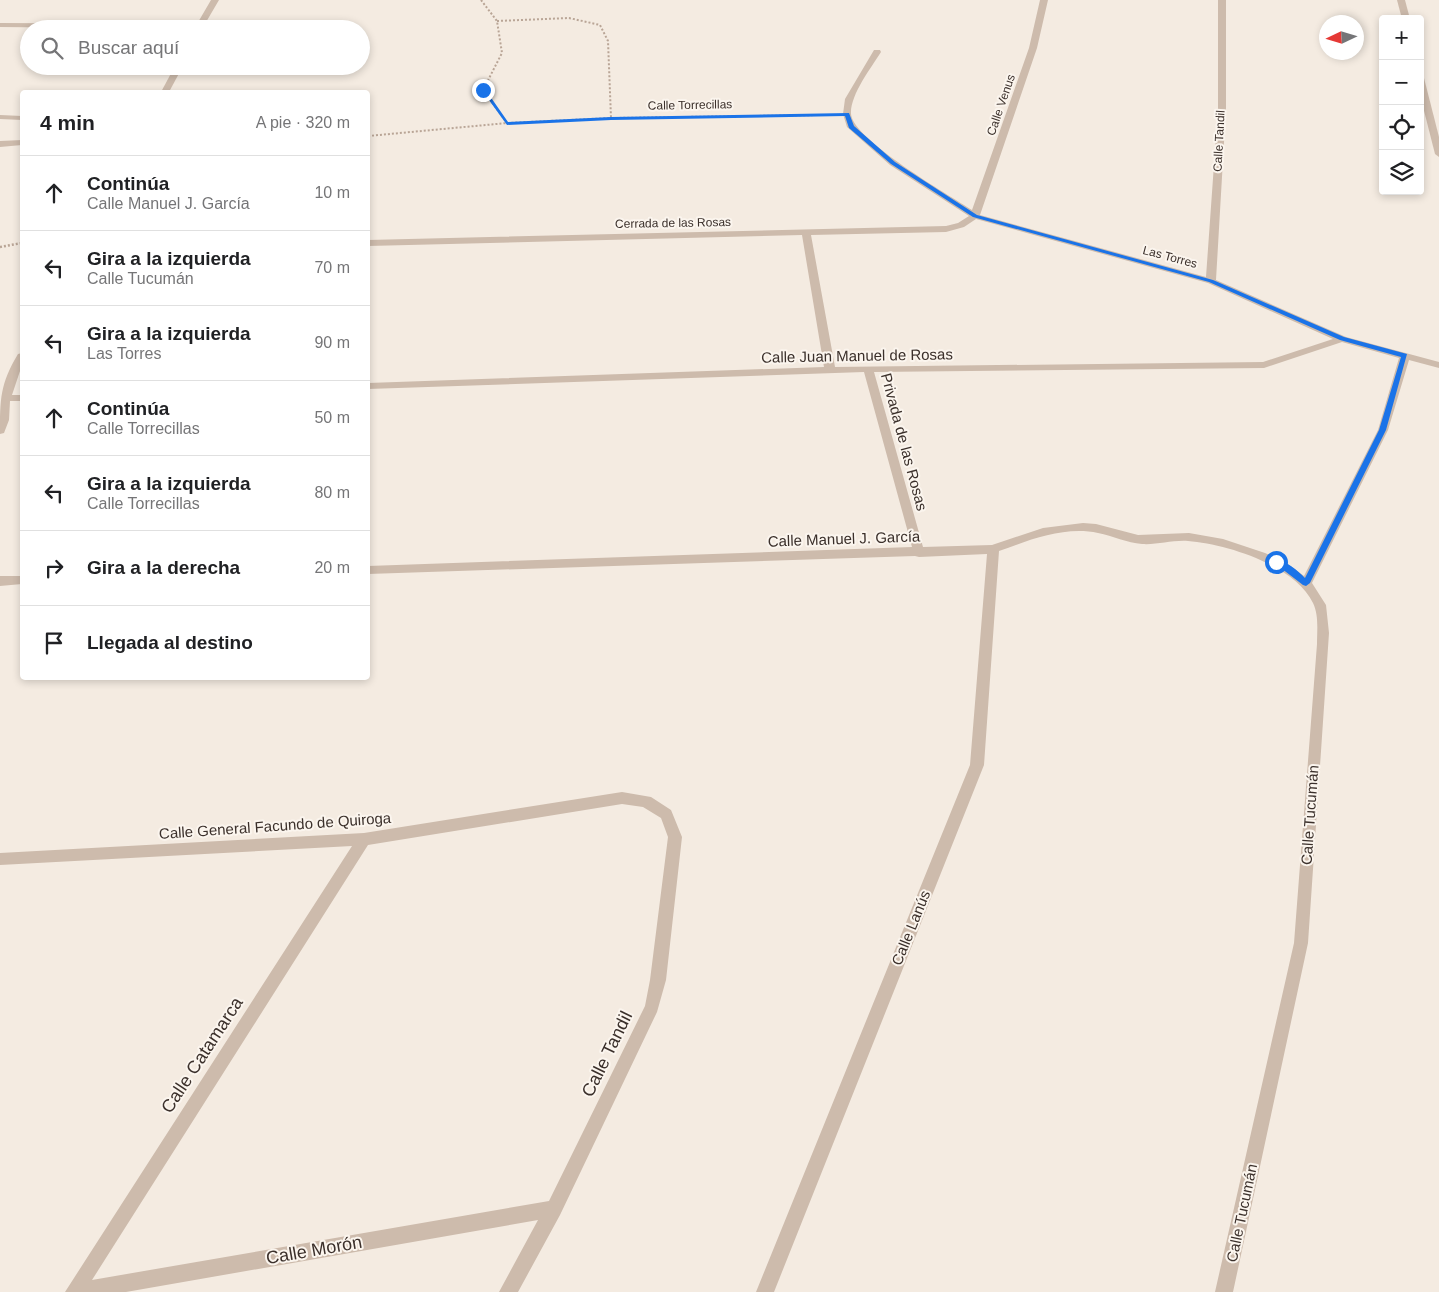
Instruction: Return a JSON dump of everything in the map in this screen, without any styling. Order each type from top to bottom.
[{"type":"street","points":[[203,20],[215,0]]},
{"type":"street","name":"Calle Venus","points":[[975,216],[1033,48],[1044,0]]},
{"type":"street","name":"Calle Tandil","points":[[1211,281],[1222,108],[1222,0]]},
{"type":"street","points":[[1401,0],[1405,15]]},
{"type":"street","points":[[0,25],[20,25]]},
{"type":"street","points":[[877,52],[849,99],[847,114],[851,126],[893,163],[975,216]]},
{"type":"street","points":[[166,90],[174,75]]},
{"type":"street","points":[[1424,94],[1439,154]]},
{"type":"street","points":[[0,117],[20,118]]},
{"type":"street","points":[[0,144],[20,143]]},
{"type":"street","name":"Cerrada de las Rosas","points":[[370,243],[946,229],[961,225],[975,216]]},
{"type":"street","name":"Las Torres","points":[[975,216],[1211,281],[1342,339],[1439,365]]},
{"type":"street","points":[[806,232],[830,370]]},
{"type":"street","name":"Calle Juan Manuel de Rosas","points":[[370,386],[868,369],[1264,365],[1342,339]]},
{"type":"street","points":[[1306,583],[1382,430],[1405,356]]},
{"type":"street","points":[[0,430],[6,417],[3,398],[11,376],[20,360]]},
{"type":"street","name":"Privada de las Rosas","points":[[868,369],[919,553]]},
{"type":"street","points":[[3,398],[20,398]]},
{"type":"street","name":"Calle Manuel J. García","points":[[370,570],[919,553],[993,549],[1044,531],[1070,527],[1098,528],[1145,540],[1174,536],[1192,537],[1239,548],[1276,562],[1293,572],[1306,583]]},
{"type":"street","name":"Calle Lanús","points":[[765,1292],[977,765],[993,549]]},
{"type":"street","points":[[0,581],[20,580]]},
{"type":"street","name":"Calle Tucumán","points":[[1224,1292],[1301,943],[1323,644],[1323,613],[1318,599],[1306,583]]},
{"type":"street","name":"Calle General Facundo de Quiroga","points":[[0,859],[364,839],[622,798],[646,801],[666,814]]},
{"type":"street","name":"Calle Tandil","points":[[508,1292],[554,1209],[652,1007],[658,980],[675,837],[666,814]]},
{"type":"street","name":"Calle Catamarca","points":[[74,1292],[364,839]]},
{"type":"street","name":"Calle Morón","points":[[74,1292],[554,1209]]},
{"type":"path","points":[[481,0],[497,21],[502,53],[483,90],[507,123]]},
{"type":"path","points":[[497,21],[569,18],[600,25],[608,41],[611,118]]},
{"type":"path","name":"Calle Torrecillas","points":[[370,136],[507,123],[611,118],[847,114]]},
{"type":"path","points":[[0,247],[20,243]]},
{"type":"route","points":[[483,90],[507,123],[611,118],[847,114],[851,126],[893,163],[975,216],[1211,281],[1342,339],[1405,356],[1382,430],[1306,583],[1293,572],[1276,562]]}]
